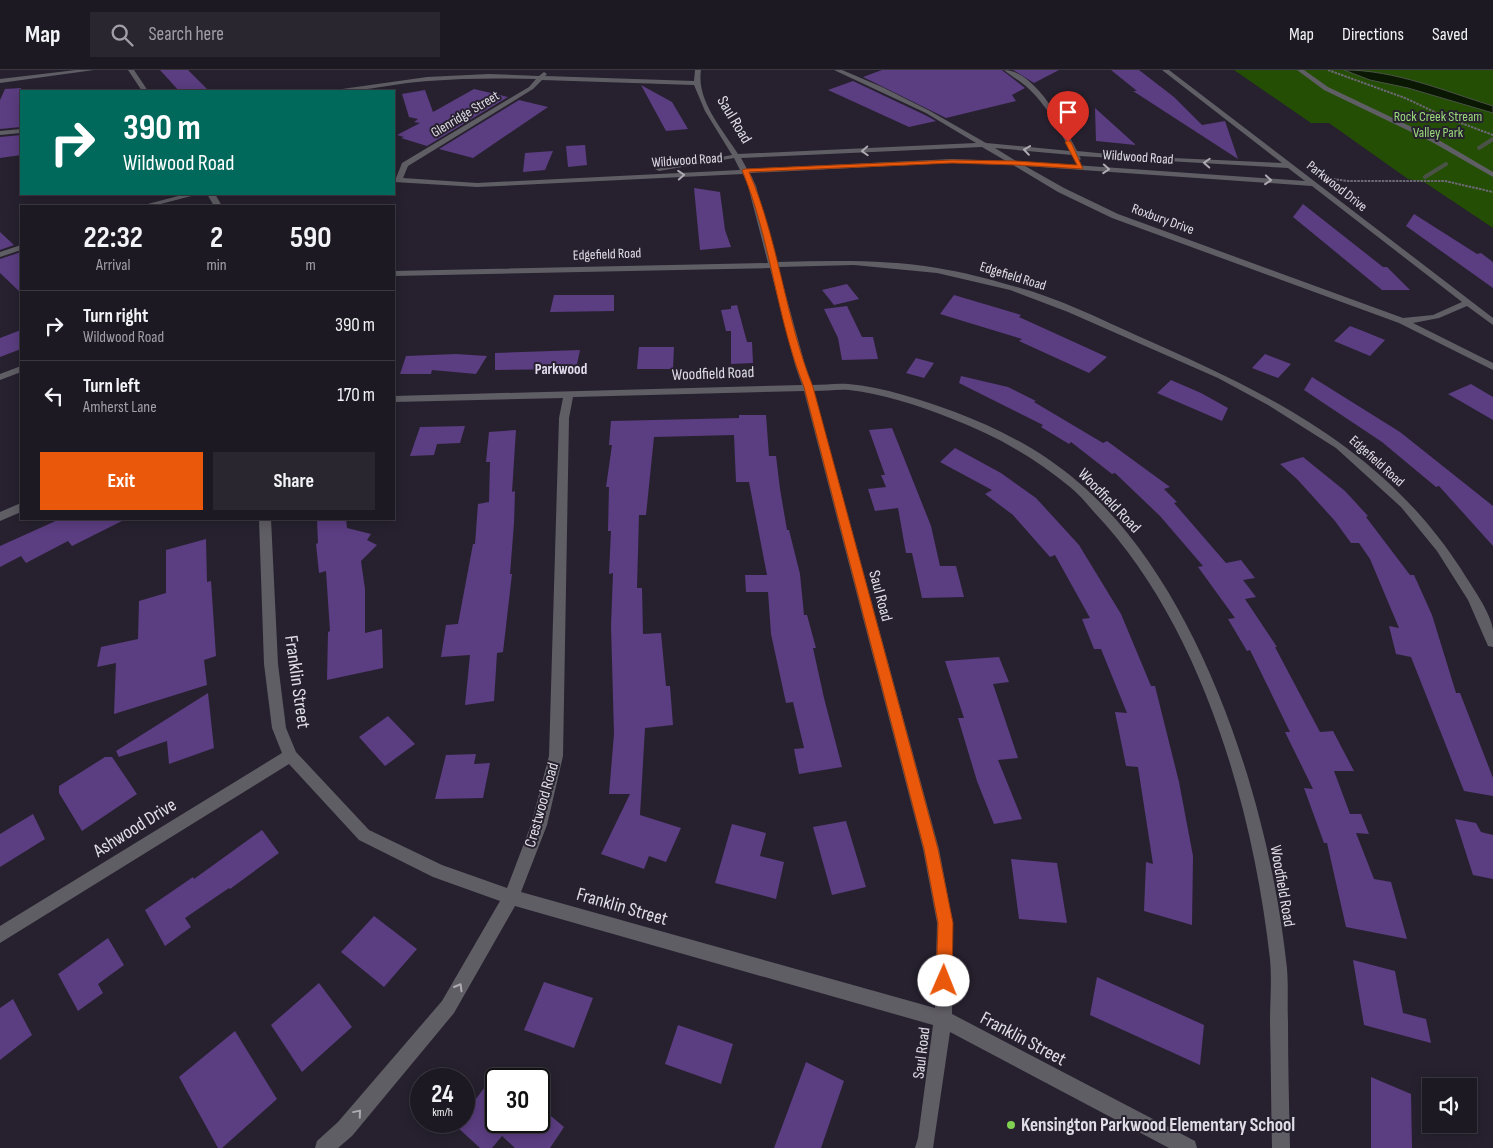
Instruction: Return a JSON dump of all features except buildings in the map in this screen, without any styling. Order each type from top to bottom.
[{"type":"street","points":[[0,81],[91,70]]},
{"type":"street","points":[[131,70],[144,90]]},
{"type":"street","name":"Glenridge Street","points":[[396,180],[405,165],[531,88],[542,78],[547,70]]},
{"type":"street","points":[[339,90],[426,79],[490,76],[696,84],[698,70]]},
{"type":"street","name":"Roxbury Drive","points":[[836,70],[880,88],[920,108],[1061,190],[1115,216],[1402,321],[1493,367]]},
{"type":"street","points":[[1007,70],[1028,82],[1038,93],[1081,168]]},
{"type":"street","name":"Parkwood Drive","points":[[1165,70],[1493,322]]},
{"type":"street","points":[[1300,70],[1325,88],[1439,142],[1493,174]]},
{"type":"street","name":"Saul Road","points":[[696,84],[703,101],[745,170],[752,186],[800,365],[808,387],[931,849],[945,923],[943,1019],[927,1138],[924,1148]]},
{"type":"street","points":[[0,133],[20,130]]},
{"type":"street","name":"Wildwood Road","points":[[633,176],[663,168],[736,156],[982,145],[1074,154],[1291,166]]},
{"type":"street","name":"Wildwood Road","points":[[396,180],[477,184],[745,170],[952,162],[1016,163],[1312,184]]},
{"type":"street","points":[[148,205],[192,195]]},
{"type":"street","points":[[0,255],[20,247]]},
{"type":"street","name":"Edgefield Road","points":[[395,274],[854,262],[937,270],[984,280],[1071,310],[1221,376],[1272,403],[1340,446],[1404,504],[1441,548],[1473,598],[1493,642]]},
{"type":"street","points":[[1402,321],[1428,320],[1446,314],[1467,303]]},
{"type":"street","points":[[0,377],[20,369]]},
{"type":"street","name":"Woodfield Road","points":[[395,399],[848,386],[887,393],[969,420],[1028,452],[1076,486],[1123,535],[1156,581],[1198,660],[1231,747],[1260,854],[1278,960],[1281,1148]]},
{"type":"street","name":"Crestwood Road","points":[[324,1148],[344,1129],[448,1007],[512,896],[539,826],[556,756],[564,418],[568,395]]},
{"type":"street","points":[[0,517],[20,507]]},
{"type":"street","name":"Franklin Street","points":[[265,520],[271,664],[279,728],[290,756],[364,835],[439,872],[512,896],[943,1019],[1188,1148]]},
{"type":"street","name":"Ashwood Drive","points":[[0,935],[290,756]]},
{"type":"path","points":[[1328,70],[1405,98],[1445,118],[1493,135]]},
{"type":"path","points":[[1332,179],[1403,182],[1445,181],[1493,192]]},
{"type":"green space","name":"Rock Creek Stream Valley Park","points":[[1234,70],[1493,70],[1493,228],[1424,182],[1408,179],[1329,123],[1311,123]]},
{"type":"shaded area","points":[[1344,70],[1401,77],[1420,82],[1493,106],[1493,113],[1408,88],[1370,80]]},
{"type":"waterway","points":[[1479,148],[1493,139]]},
{"type":"waterway","points":[[1425,177],[1446,164]]},
{"type":"place","name":"Kensington Parkwood Elementary School","points":[[1011,1125]]},
{"type":"district","name":"Parkwood","points":[[561,369]]},
{"type":"route","points":[[944,981],[945,923],[931,849],[808,387],[800,365],[752,186],[745,170],[952,162],[1016,163],[1081,168],[1068,142]]}]
